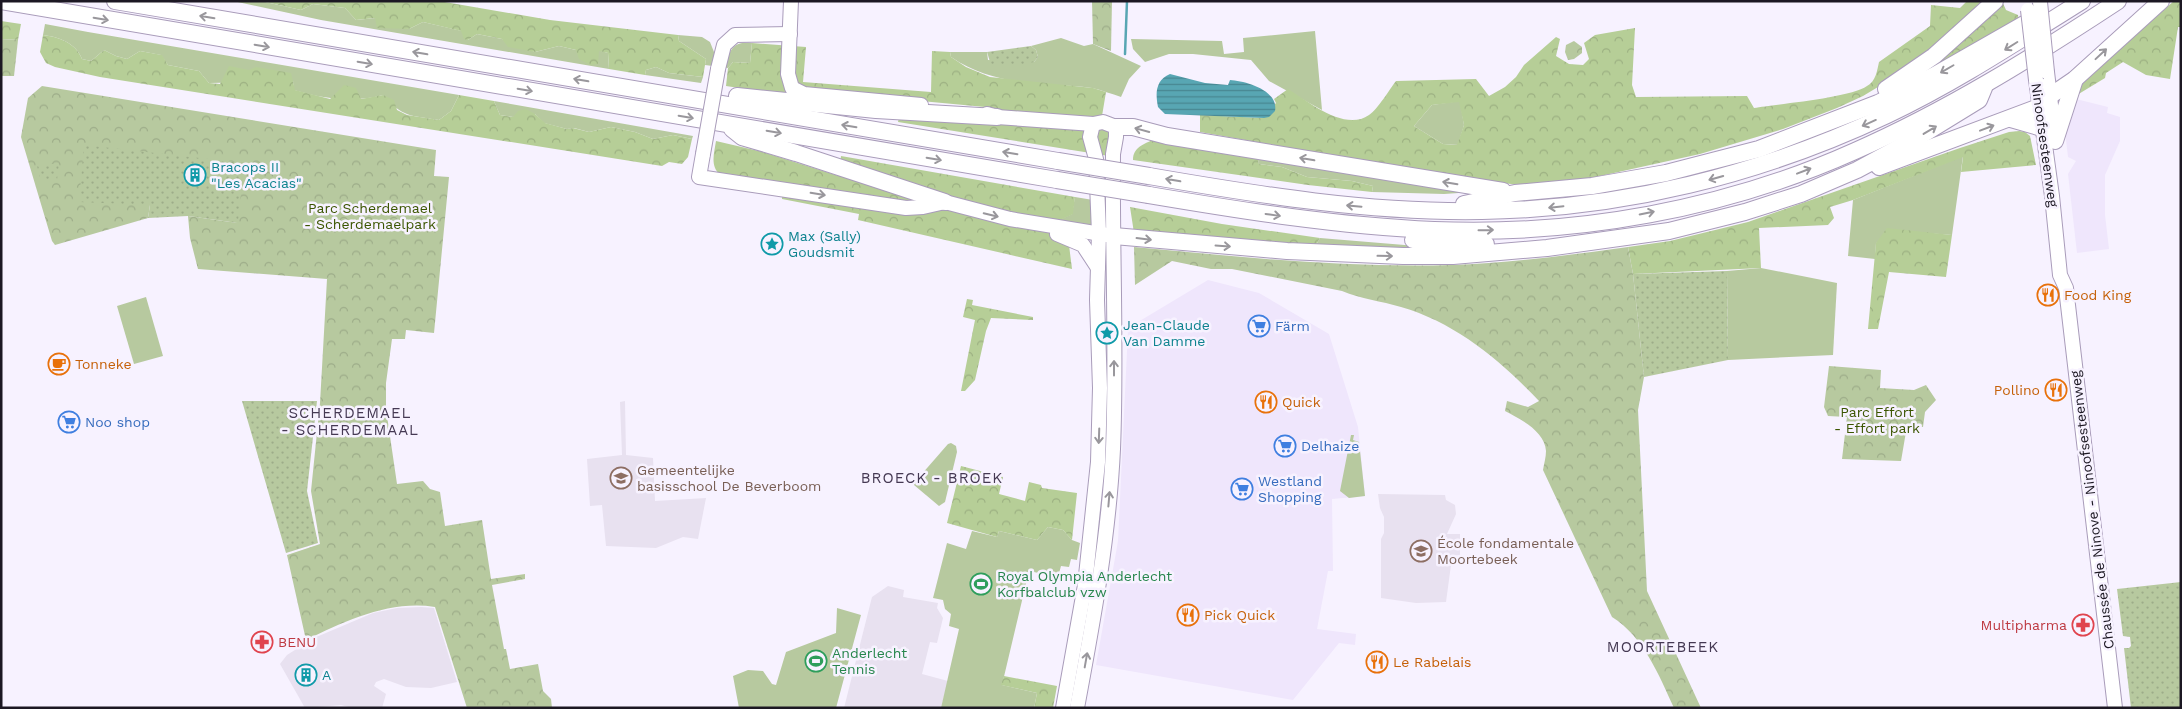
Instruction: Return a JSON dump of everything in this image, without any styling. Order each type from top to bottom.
[{"type":"highway","points":[[1,1],[1149,196],[1305,220],[1437,230],[1515,230],[1599,222],[1649,213],[1701,202],[1795,175],[1853,152],[1909,126],[1986,84],[2118,1]]},
{"type":"highway","points":[[115,1],[1256,194],[1343,205],[1482,211],[1537,209],[1594,203],[1699,183],[1780,159],[1834,139],[1927,95],[1973,70],[2082,1]]},
{"type":"highway","points":[[1437,210],[1515,193],[1592,186],[1666,173],[1759,149],[1878,103],[1935,75],[2065,1]]},
{"type":"highway","points":[[1857,170],[1876,168],[2010,118],[2042,90],[2075,79],[2161,1]]},
{"type":"highway","points":[[1832,121],[1901,81],[1934,56],[1996,2]]},
{"type":"highway","points":[[1,12],[53,10]]},
{"type":"highway","points":[[2055,140],[2075,79]]},
{"type":"highway","points":[[1106,235],[1287,251],[1403,256],[1508,252],[1668,230],[1745,212],[1801,194],[1857,170],[1922,135],[1979,100],[1986,84]]},
{"type":"highway","points":[[660,93],[734,96],[876,110],[997,117]]},
{"type":"highway","points":[[2010,118],[2042,128]]},
{"type":"highway","points":[[726,124],[742,137],[945,202]]},
{"type":"highway","points":[[1116,127],[1133,127],[1167,136],[1515,193]]},
{"type":"highway","points":[[1305,220],[1318,230],[1392,238],[1469,244],[1563,244]]},
{"type":"main road","points":[[791,1],[788,79],[792,88],[801,93],[974,110],[997,117],[1075,121],[1093,124],[1104,122],[1116,127],[1106,235],[1098,268],[1100,388],[1095,497],[1085,585],[1063,708]]},
{"type":"main road","name":"Ninoofsesteenweg","points":[[2034,4],[2042,90],[2042,128],[2052,196],[2060,274],[2066,288],[2069,313]]},
{"type":"main road","points":[[790,34],[769,36],[742,34],[728,39],[720,54],[699,177],[906,208],[923,208],[945,202],[981,212],[1039,224],[1106,235]]},
{"type":"main road","name":"Ninoofsesteenweg","points":[[2042,90],[2055,140],[2069,276],[2066,288]]},
{"type":"main road","points":[[1077,708],[1099,584],[1110,491],[1114,416],[1106,235],[1096,159],[1090,137],[1093,124]]},
{"type":"main road","points":[[1039,224],[1083,245],[1098,268]]},
{"type":"main road","name":"Chaussée de Ninove - Ninoofsesteenweg","points":[[2069,313],[2115,708]]},
{"type":"shaded area","points":[[2076,99],[2108,107],[2107,113],[2120,117],[2120,141],[2105,175],[2105,215],[2109,249],[2077,253],[2068,174],[2076,161],[2068,157],[2065,131]]},
{"type":"shaded area","name":"Westland Shopping","points":[[1208,280],[1259,293],[1329,334],[1358,427],[1365,496],[1332,499],[1333,571],[1328,571],[1317,629],[1356,634],[1355,645],[1339,643],[1293,700],[1096,665],[1118,541],[1128,330],[1133,325]]},
{"type":"shaded area","name":"Gemeentelijke basisschool De Beverboom","points":[[625,401],[626,455],[653,458],[655,501],[706,498],[698,539],[683,537],[656,548],[606,546],[602,505],[590,506],[587,459],[622,455],[620,402]]},
{"type":"shaded area","name":"École fondamentale Moortebeek","points":[[1378,494],[1445,495],[1446,500],[1455,505],[1456,514],[1447,534],[1460,534],[1460,555],[1447,556],[1451,565],[1446,602],[1416,603],[1381,598],[1381,539],[1384,533],[1384,517],[1380,508]]},
{"type":"shaded area","points":[[888,586],[904,590],[903,597],[938,603],[937,608],[943,618],[937,643],[930,642],[922,674],[948,681],[941,708],[844,708],[872,597]]},
{"type":"shaded area","points":[[397,608],[434,608],[457,682],[431,688],[406,687],[384,679],[376,682],[374,686],[386,694],[382,708],[352,708],[341,705],[305,708],[280,664],[287,655],[314,638],[373,613]]},
{"type":"green space","points":[[233,1],[261,1],[301,10],[313,4],[345,8],[356,20],[375,18],[409,29],[423,22],[462,31],[468,40],[477,34],[502,39],[535,52],[559,46],[576,50],[598,50],[608,53],[609,69],[321,20]]},
{"type":"green space","points":[[261,1],[439,1],[550,20],[678,35],[679,41],[706,59],[703,77],[669,73],[656,67],[646,70],[645,75],[609,69],[608,53],[599,51],[598,64],[590,65],[579,59],[576,50],[559,46],[535,52],[508,47],[502,39],[477,34],[468,40],[464,39],[461,31],[423,22],[409,29],[377,28],[375,18],[356,20],[345,8],[313,4],[301,10]]},
{"type":"green space","points":[[1092,1],[1112,1],[1111,51],[1093,44]]},
{"type":"green space","points":[[1967,1],[2002,1],[2006,10],[2018,15],[2019,25],[1947,65],[1893,78],[1863,96],[1783,129],[1700,154],[1573,182],[1526,186],[1450,176],[1200,132],[1200,115],[1263,118],[1276,103],[1274,99],[1288,89],[1327,113],[1349,120],[1369,115],[1380,104],[1396,81],[1476,79],[1489,96],[1505,87],[1516,77],[1524,65],[1556,37],[1560,39],[1556,56],[1569,64],[1583,65],[1589,59],[1584,43],[1595,35],[1635,28],[1632,85],[1636,97],[1747,96],[1754,108],[1813,100],[1845,94],[1870,84],[1876,76],[1879,62],[1930,26],[1931,5],[1960,8]],"holes":[[[1459,102],[1464,125],[1457,145],[1443,144],[1414,126],[1432,105]]]},
{"type":"green space","points":[[2174,1],[2181,1],[2181,27],[2178,27],[2170,79],[2146,75],[2123,62],[2106,73],[2105,78],[2077,95],[2078,83]]},
{"type":"green space","points":[[1,21],[21,24],[18,40],[1,39]]},
{"type":"green space","points":[[45,24],[459,95],[451,111],[439,120],[402,112],[383,95],[361,99],[327,98],[294,90],[293,81],[209,83],[199,71],[168,65],[161,55],[140,51],[127,59],[104,50],[91,61],[82,59],[71,45],[55,37],[43,35]]},
{"type":"green space","points":[[1315,31],[1322,110],[1269,81],[1251,60],[1193,54],[1169,54],[1145,62],[1133,49],[1131,39],[1222,41],[1224,54],[1244,52],[1243,38]]},
{"type":"green space","points":[[43,35],[55,37],[66,42],[76,49],[82,59],[91,61],[104,50],[127,59],[140,51],[162,55],[168,65],[199,71],[209,83],[220,84],[229,66],[249,70],[256,67],[291,73],[295,90],[330,99],[344,85],[356,88],[361,99],[383,95],[394,100],[397,110],[407,115],[439,120],[451,111],[459,95],[494,101],[500,115],[513,117],[518,111],[526,109],[545,123],[567,129],[573,128],[589,132],[611,127],[635,132],[653,139],[673,135],[692,139],[688,157],[682,164],[669,162],[662,166],[100,77],[55,67],[46,63],[40,52]]},
{"type":"green space","points":[[678,35],[702,37],[710,42],[714,52],[729,54],[738,44],[752,43],[750,63],[733,62],[728,68],[705,65],[706,59],[679,41]]},
{"type":"green space","points":[[1061,38],[1084,46],[1093,44],[1141,66],[1129,79],[1121,97],[1092,88],[1019,82],[984,74],[951,57],[950,52],[987,52],[988,60],[1034,62],[1038,57],[1036,50],[1031,46]]},
{"type":"green space","points":[[1,39],[18,40],[14,76],[1,76]]},
{"type":"green space","points":[[1574,41],[1582,47],[1582,53],[1574,59],[1568,60],[1565,52],[1566,45]]},
{"type":"green space","points":[[752,43],[806,47],[803,82],[931,92],[932,51],[950,52],[951,57],[966,67],[990,77],[1093,88],[1106,92],[1102,116],[1112,137],[1109,156],[898,122],[899,117],[983,122],[985,107],[804,90],[792,96],[726,86],[728,68],[733,62],[750,63]]},
{"type":"green space","points":[[1031,46],[1036,50],[1038,57],[1034,62],[1018,65],[991,65],[987,52]]},
{"type":"green space","points":[[656,67],[669,73],[703,77],[701,83],[645,75],[646,70]]},
{"type":"green space","name":"Parc Scherdemael - Scherdemaelpark","points":[[42,86],[436,150],[434,176],[449,177],[434,333],[406,330],[405,339],[392,339],[386,383],[386,409],[397,484],[423,481],[430,489],[440,492],[445,526],[482,520],[491,579],[525,574],[525,579],[492,585],[504,649],[506,649],[510,669],[538,664],[543,691],[551,699],[552,708],[467,708],[435,607],[418,606],[385,609],[352,619],[306,640],[287,555],[320,544],[311,491],[320,403],[327,279],[198,269],[190,238],[188,216],[238,223],[150,205],[148,218],[55,245],[52,241],[21,137],[28,98]]},
{"type":"green space","points":[[494,101],[693,136],[692,139],[673,135],[653,139],[635,132],[611,127],[589,132],[574,128],[567,129],[544,123],[535,114],[513,117],[500,115]]},
{"type":"green space","points":[[1460,101],[1464,125],[1458,145],[1443,144],[1414,126],[1432,105]]},
{"type":"green space","points":[[2009,132],[2025,132],[2030,136],[2036,165],[1961,172],[1963,157],[1853,200],[1830,207],[1834,218],[1828,225],[1759,228],[1761,268],[1633,274],[1628,247],[1670,241],[1748,222],[1960,148]]},
{"type":"green space","points":[[1155,139],[1257,156],[1259,164],[1282,167],[1307,177],[1352,181],[1373,186],[1372,192],[1308,185],[1133,160],[1137,149]]},
{"type":"green space","points":[[716,141],[763,152],[839,176],[841,156],[1075,197],[1073,214],[1056,222],[1069,245],[1072,269],[858,220],[859,214],[782,199],[782,184],[720,175],[714,163]]},
{"type":"green space","points":[[84,145],[244,163],[238,223],[188,216],[148,218],[150,205],[79,202]]},
{"type":"green space","points":[[1257,156],[1473,192],[1444,194],[1372,192],[1373,186],[1352,181],[1307,177],[1282,167],[1259,164]]},
{"type":"green space","points":[[1963,156],[1952,235],[1927,233],[1876,243],[1875,259],[1848,256],[1853,200]]},
{"type":"green space","points":[[47,163],[59,164],[57,180],[41,181],[37,166]]},
{"type":"green space","points":[[1075,197],[1093,200],[1094,222],[1091,227],[1057,221],[1072,214]]},
{"type":"green space","points":[[1130,207],[1222,224],[1320,238],[1315,247],[1134,233]]},
{"type":"green space","points":[[1887,228],[1952,235],[1946,277],[1889,272],[1878,329],[1868,329],[1876,243]]},
{"type":"green space","points":[[1320,238],[1453,249],[1315,247]]},
{"type":"green space","points":[[1134,247],[1292,261],[1372,265],[1451,265],[1562,256],[1628,247],[1633,274],[1644,377],[1638,410],[1647,591],[1701,708],[1674,708],[1656,670],[1641,645],[1623,625],[1612,617],[1543,470],[1546,451],[1545,444],[1531,427],[1505,411],[1507,401],[1528,407],[1539,401],[1493,357],[1459,333],[1421,314],[1342,291],[1232,269],[1211,269],[1172,261],[1135,285]]},
{"type":"green space","points":[[1761,268],[1837,283],[1833,355],[1728,360],[1727,271]]},
{"type":"green space","points":[[1727,271],[1728,360],[1644,377],[1633,274]]},
{"type":"green space","points":[[146,297],[163,356],[134,364],[117,306]]},
{"type":"green space","points":[[967,299],[973,300],[972,305],[1033,317],[1033,320],[991,318],[986,331],[975,380],[965,391],[961,391],[975,320],[963,317]]},
{"type":"green space","name":"Parc Effort - Effort park","points":[[1829,366],[1881,370],[1880,388],[1914,390],[1926,385],[1936,400],[1925,412],[1923,427],[1907,426],[1901,461],[1842,459],[1847,417],[1828,416],[1824,407]]},
{"type":"green space","points":[[242,401],[317,401],[307,491],[318,543],[286,553]]},
{"type":"green space","points":[[1351,435],[1354,435],[1353,440],[1359,442],[1365,496],[1349,498],[1340,491]]},
{"type":"green space","points":[[951,443],[956,446],[957,452],[945,502],[939,506],[914,483],[948,444]]},
{"type":"green space","points":[[961,466],[1003,477],[999,494],[1025,501],[1029,482],[1041,485],[1042,488],[1077,493],[1072,540],[1063,530],[1048,527],[1037,540],[999,531],[997,537],[947,523]]},
{"type":"green space","points":[[1048,527],[1063,530],[1072,540],[1080,543],[1077,560],[1071,559],[1069,567],[1061,566],[1058,577],[1029,571],[1002,685],[1037,693],[1034,708],[941,708],[959,629],[949,626],[951,614],[945,609],[943,600],[933,598],[947,543],[966,549],[972,531],[997,537],[999,531],[1037,540]]},
{"type":"green space","points":[[2181,582],[2181,707],[2131,708],[2124,648],[2131,646],[2130,637],[2123,636],[2117,589]]},
{"type":"green space","name":"Anderlecht Tennis","points":[[837,608],[861,615],[836,708],[739,708],[733,676],[748,670],[763,671],[772,684],[776,685],[786,652],[836,633]]},
{"type":"green space","points":[[1004,676],[1057,686],[1053,708],[1034,708],[1037,693],[1001,685]]},
{"type":"water","points":[[1170,74],[1205,83],[1228,85],[1230,80],[1244,82],[1260,88],[1272,97],[1275,111],[1269,117],[1264,118],[1165,114],[1158,107],[1157,92],[1159,83]]},
{"type":"waterway","points":[[1125,54],[1127,1]]},
{"type":"place","name":"Bracops II \"Les Acacias\"","points":[[195,175]]},
{"type":"place","name":"Max (Sally) Goudsmit","points":[[772,244]]},
{"type":"place","name":"Food King","points":[[2048,295]]},
{"type":"place","name":"Färm","points":[[1259,326]]},
{"type":"place","name":"Jean-Claude Van Damme","points":[[1107,333]]},
{"type":"place","name":"Tonneke","points":[[59,364]]},
{"type":"place","name":"Pollino","points":[[2056,390]]},
{"type":"place","name":"Quick","points":[[1266,402]]},
{"type":"place","name":"Noo shop","points":[[69,422]]},
{"type":"place","name":"Delhaize","points":[[1285,446]]},
{"type":"place","name":"Gemeentelijke basisschool De Beverboom","points":[[621,478]]},
{"type":"place","name":"Westland Shopping","points":[[1242,489]]},
{"type":"place","name":"École fondamentale Moortebeek","points":[[1421,551]]},
{"type":"place","name":"Royal Olympia Anderlecht Korfbalclub vzw","points":[[981,584]]},
{"type":"place","name":"Pick Quick","points":[[1188,615]]},
{"type":"place","name":"Multipharma","points":[[2083,625]]},
{"type":"place","name":"BENU","points":[[262,642]]},
{"type":"place","name":"Anderlecht Tennis","points":[[816,661]]},
{"type":"place","name":"Le Rabelais","points":[[1377,662]]},
{"type":"place","name":"A","points":[[306,675]]},
{"type":"district","name":"SCHERDEMAEL - SCHERDEMAAL","points":[[350,422]]},
{"type":"district","name":"BROECK - BROEK","points":[[932,478]]},
{"type":"district","name":"MOORTEBEEK","points":[[1663,647]]}]
